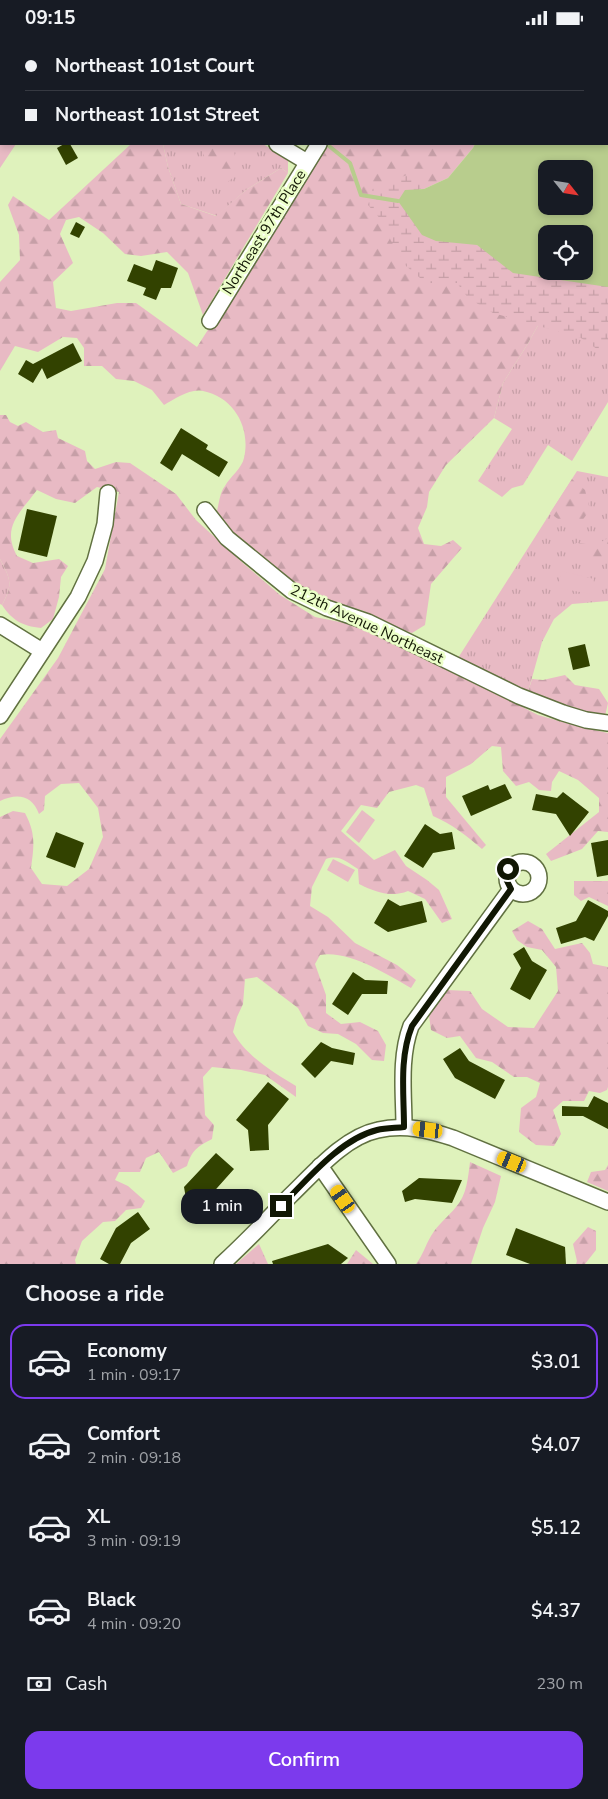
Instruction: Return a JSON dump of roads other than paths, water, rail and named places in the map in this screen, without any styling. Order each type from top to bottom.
[{"type":"street","points":[[279,145],[307,163]]},
{"type":"street","name":"Northeast 97th Place","points":[[210,321],[318,145]]},
{"type":"street","points":[[0,716],[78,597],[95,561],[105,524],[108,493]]},
{"type":"street","name":"212th Avenue Northeast","points":[[205,509],[227,538],[292,591],[327,608],[368,622],[519,696],[586,721],[608,723]]},
{"type":"street","points":[[0,625],[42,651]]},
{"type":"street","points":[[404,1127],[403,1067],[406,1041],[412,1026],[511,889]]},
{"type":"street","points":[[222,1264],[320,1166],[354,1139],[378,1130],[404,1127],[428,1130],[453,1138],[608,1202]]},
{"type":"street","points":[[320,1166],[388,1264]]},
{"type":"waterway","points":[[329,146],[350,163],[361,195],[398,201]]}]
